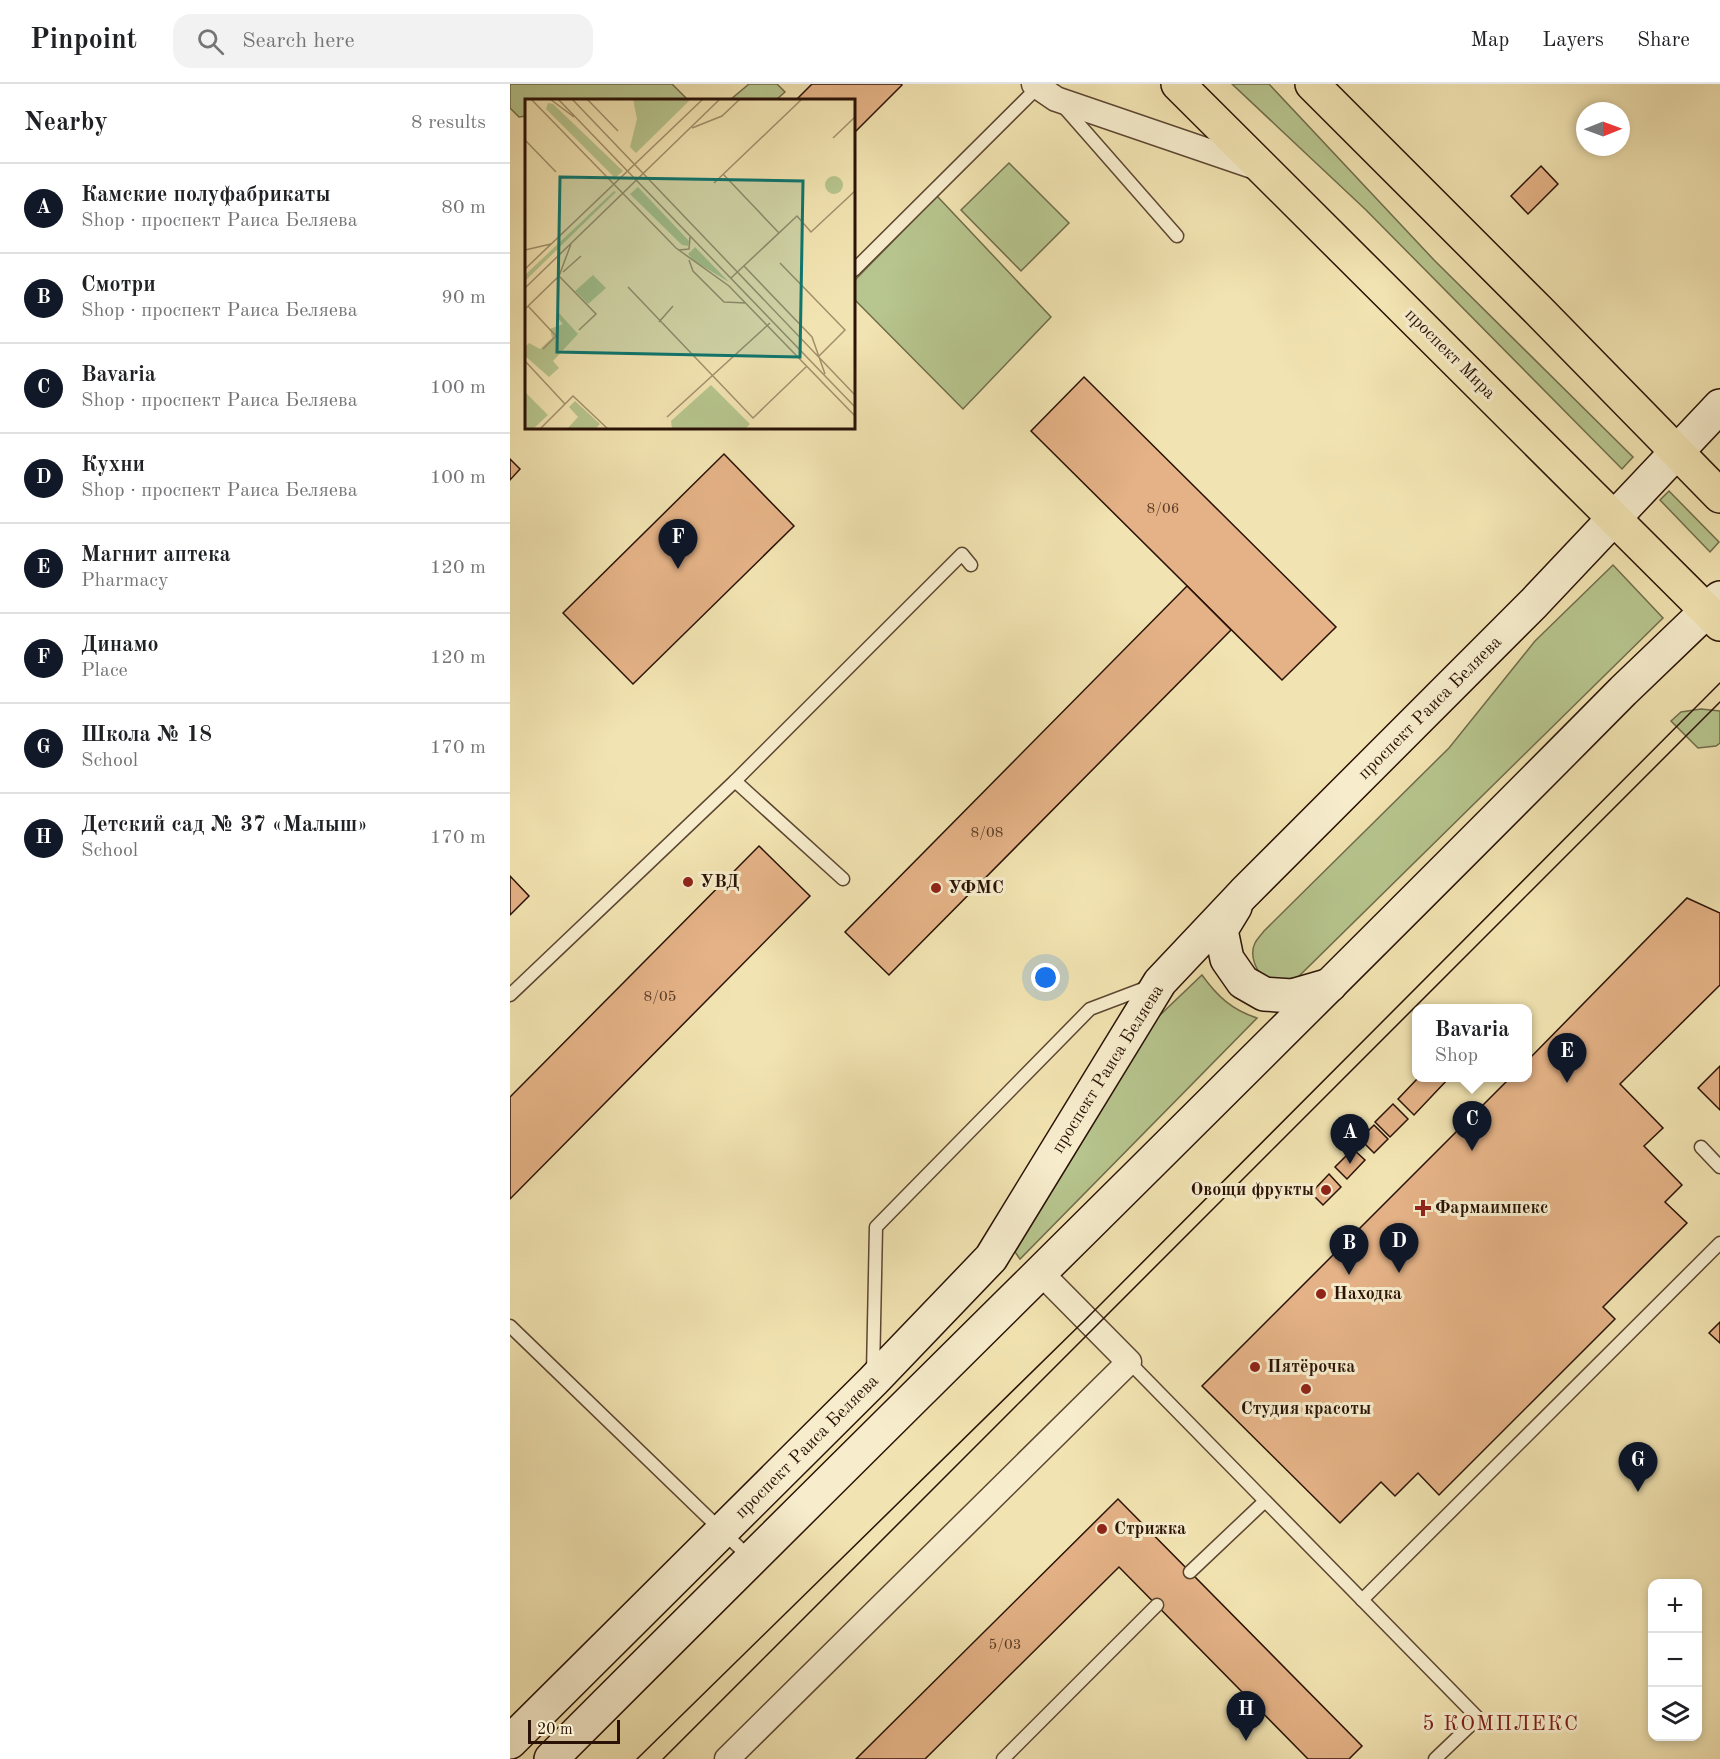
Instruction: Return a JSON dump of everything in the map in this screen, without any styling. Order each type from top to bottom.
[{"type":"main road","name":"проспект Мира","points":[[1178,84],[1614,518],[1716,611]]},
{"type":"main road","points":[[1312,84],[1720,496]]},
{"type":"street","points":[[1042,90],[1264,170]]},
{"type":"street","name":"проспект Раиса Беляева","points":[[510,1742],[873,1381],[991,1258],[1160,982],[1244,893],[1534,603],[1720,406]]},
{"type":"street","points":[[551,1759],[1041,1274],[1623,691],[1716,611]]},
{"type":"street","points":[[1244,893],[1221,930],[1227,959],[1243,982],[1264,994],[1292,996],[1330,984]]},
{"type":"street","points":[[727,1759],[1129,1362],[1041,1274]]},
{"type":"lane","points":[[855,269],[1042,90],[1177,236]]},
{"type":"lane","points":[[510,995],[735,781],[962,554],[971,565]]},
{"type":"lane","points":[[735,781],[843,879]]},
{"type":"lane","points":[[873,1381],[876,1227],[1090,1009],[1160,982]]},
{"type":"lane","points":[[1701,1147],[1720,1167]]},
{"type":"lane","points":[[1362,1600],[1720,1243]]},
{"type":"lane","points":[[510,1326],[751,1559]]},
{"type":"lane","points":[[1129,1362],[1478,1718],[1435,1759]]},
{"type":"lane","points":[[1190,1572],[1265,1501]]},
{"type":"lane","points":[[1003,1759],[1156,1605]]},
{"type":"green space","points":[[510,84],[672,84],[687,99],[525,99],[525,116],[519,117],[510,108]]},
{"type":"green space","points":[[749,84],[777,84],[785,92],[777,99],[731,99]]},
{"type":"green space","points":[[1232,84],[1269,84],[1434,260],[1633,457],[1622,469],[1366,210]]},
{"type":"green space","points":[[1009,163],[1069,223],[1021,271],[961,210]]},
{"type":"green space","points":[[937,196],[1051,317],[963,409],[855,300],[855,280]]},
{"type":"green space","points":[[1669,491],[1719,542],[1710,552],[1660,500]]},
{"type":"green space","points":[[1613,565],[1663,618],[1297,978],[1275,982],[1264,977],[1257,969],[1253,958],[1253,948],[1264,931],[1449,748],[1535,641]]},
{"type":"green space","points":[[1701,709],[1720,711],[1720,743],[1716,746],[1698,748],[1671,721],[1681,712]]},
{"type":"green space","points":[[1202,975],[1226,1001],[1240,1011],[1257,1018],[1020,1259],[1015,1252],[1158,1017]]},
{"type":"building","points":[[812,84],[902,85],[855,132],[855,99],[797,99]]},
{"type":"building","points":[[1541,166],[1558,184],[1528,214],[1511,196]]},
{"type":"building","points":[[1084,377],[1336,627],[1282,680],[1031,431]]},
{"type":"building","points":[[724,454],[794,526],[633,684],[563,613]]},
{"type":"building","points":[[510,459],[520,469],[510,480]]},
{"type":"building","points":[[1187,586],[1231,630],[889,975],[845,932]]},
{"type":"building","points":[[759,846],[810,896],[510,1199],[510,1097]]},
{"type":"building","points":[[510,876],[529,896],[510,915]]},
{"type":"building","points":[[1687,898],[1720,913],[1720,985],[1620,1084],[1663,1128],[1644,1146],[1682,1185],[1665,1202],[1687,1223],[1603,1307],[1615,1319],[1439,1495],[1418,1473],[1395,1496],[1381,1482],[1340,1523],[1202,1386],[1506,1082],[1532,1082],[1532,1056]]},
{"type":"building","points":[[1720,1066],[1720,1110],[1698,1088]]},
{"type":"building","points":[[1414,1082],[1445,1082],[1414,1115],[1398,1099]]},
{"type":"building","points":[[1393,1104],[1408,1119],[1390,1137],[1375,1122]]},
{"type":"building","points":[[1374,1125],[1388,1139],[1374,1153],[1360,1139]]},
{"type":"building","points":[[1353,1149],[1365,1160],[1347,1179],[1335,1167]]},
{"type":"building","name":"Овощи фрукты","points":[[1329,1174],[1341,1187],[1323,1205],[1311,1193]]},
{"type":"building","points":[[1720,1322],[1720,1343],[1709,1333]]},
{"type":"building","points":[[1118,1499],[1362,1746],[1349,1759],[1308,1759],[1119,1567],[925,1759],[856,1759]]},
{"type":"tram line","points":[[637,1759],[1086,1319],[1720,683]]},
{"type":"tram line","points":[[1418,1004],[1720,702]]},
{"type":"tram line","points":[[663,1759],[1412,1010]]},
{"type":"place","name":"Динамо","points":[[678,569]]},
{"type":"place","name":"УВД","points":[[688,882]]},
{"type":"place","name":"УФМС","points":[[936,888]]},
{"type":"place","name":"Магнит аптека","points":[[1567,1083]]},
{"type":"place","name":"Bavaria","points":[[1472,1151]]},
{"type":"place","name":"Камские полуфабрикаты","points":[[1350,1164]]},
{"type":"place","name":"Овощи фрукты","points":[[1326,1190]]},
{"type":"place","name":"Фармаимпекс","points":[[1423,1208]]},
{"type":"place","name":"Кухни","points":[[1399,1273]]},
{"type":"place","name":"Смотри","points":[[1349,1275]]},
{"type":"place","name":"Находка","points":[[1321,1294]]},
{"type":"place","name":"Пятёрочка","points":[[1255,1367]]},
{"type":"place","name":"Студия красоты","points":[[1306,1389]]},
{"type":"place","name":"Школа № 18","points":[[1638,1492]]},
{"type":"place","name":"Стрижка","points":[[1102,1529]]},
{"type":"place","name":"Детский сад № 37 «Малыш»","points":[[1246,1741]]},
{"type":"district","name":"5 КОМПЛЕКС","points":[[1501,1724]]}]
